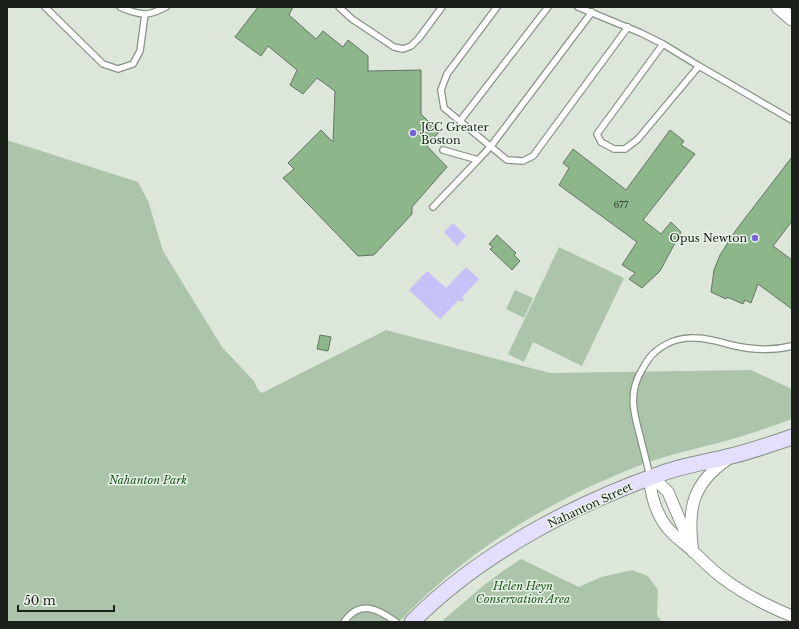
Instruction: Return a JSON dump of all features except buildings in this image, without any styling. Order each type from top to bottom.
[{"type":"main road","name":"Nahanton Street","points":[[412,622],[455,583],[506,548],[554,520],[650,477],[682,467],[732,456],[792,437]]},
{"type":"street","points":[[778,7],[792,19]]},
{"type":"street","points":[[693,552],[690,519],[694,499],[699,488],[708,477],[719,465],[732,456]]},
{"type":"street","points":[[650,477],[668,492],[693,552]]},
{"type":"street","points":[[650,477],[652,496],[663,522],[670,531],[711,568],[738,589],[792,616]]},
{"type":"lane","points":[[45,7],[103,64],[118,69],[133,64],[140,51],[145,14]]},
{"type":"lane","points":[[120,7],[125,10],[145,14],[157,12],[166,7]]},
{"type":"lane","points":[[339,7],[352,19],[394,47],[403,49],[411,46],[419,38],[442,7]]},
{"type":"lane","points":[[497,7],[447,74],[441,90],[444,108],[507,160],[523,161],[533,156],[628,27]]},
{"type":"lane","points":[[460,120],[548,7]]},
{"type":"lane","points":[[578,7],[641,32],[792,120]]},
{"type":"lane","points":[[433,207],[491,146],[592,12]]},
{"type":"lane","points":[[663,44],[597,134],[601,142],[614,149],[625,149],[638,139],[698,66]]},
{"type":"lane","points":[[443,150],[478,160]]},
{"type":"lane","points":[[650,477],[635,417],[633,393],[640,372],[656,351],[678,339],[687,338],[707,339],[756,350],[792,346]]},
{"type":"lane","points":[[344,622],[353,612],[360,608],[380,612],[396,622]]},
{"type":"green space","name":"Nahanton Park","points":[[7,140],[138,182],[148,201],[163,251],[222,347],[254,381],[258,390],[262,393],[386,330],[550,373],[751,370],[792,389],[792,419],[737,438],[673,454],[647,463],[623,472],[564,499],[512,529],[465,562],[420,601],[399,622],[7,622]]},
{"type":"green space","points":[[559,247],[624,278],[582,366],[533,342],[524,362],[508,354]]},
{"type":"green space","points":[[515,290],[533,298],[524,318],[506,309]]},
{"type":"green space","name":"Helen Heyn Conservation Area","points":[[521,559],[579,587],[601,577],[632,570],[648,576],[658,590],[657,615],[662,622],[441,622],[484,585]]},
{"type":"shaded area","points":[[453,223],[466,236],[457,246],[444,232]]},
{"type":"shaded area","points":[[466,267],[479,279],[462,297],[464,300],[462,302],[459,300],[440,319],[409,290],[427,271],[446,288]]},
{"type":"place","name":"JCC Greater Boston","points":[[413,133]]},
{"type":"place","name":"Opus Newton","points":[[755,238]]}]
